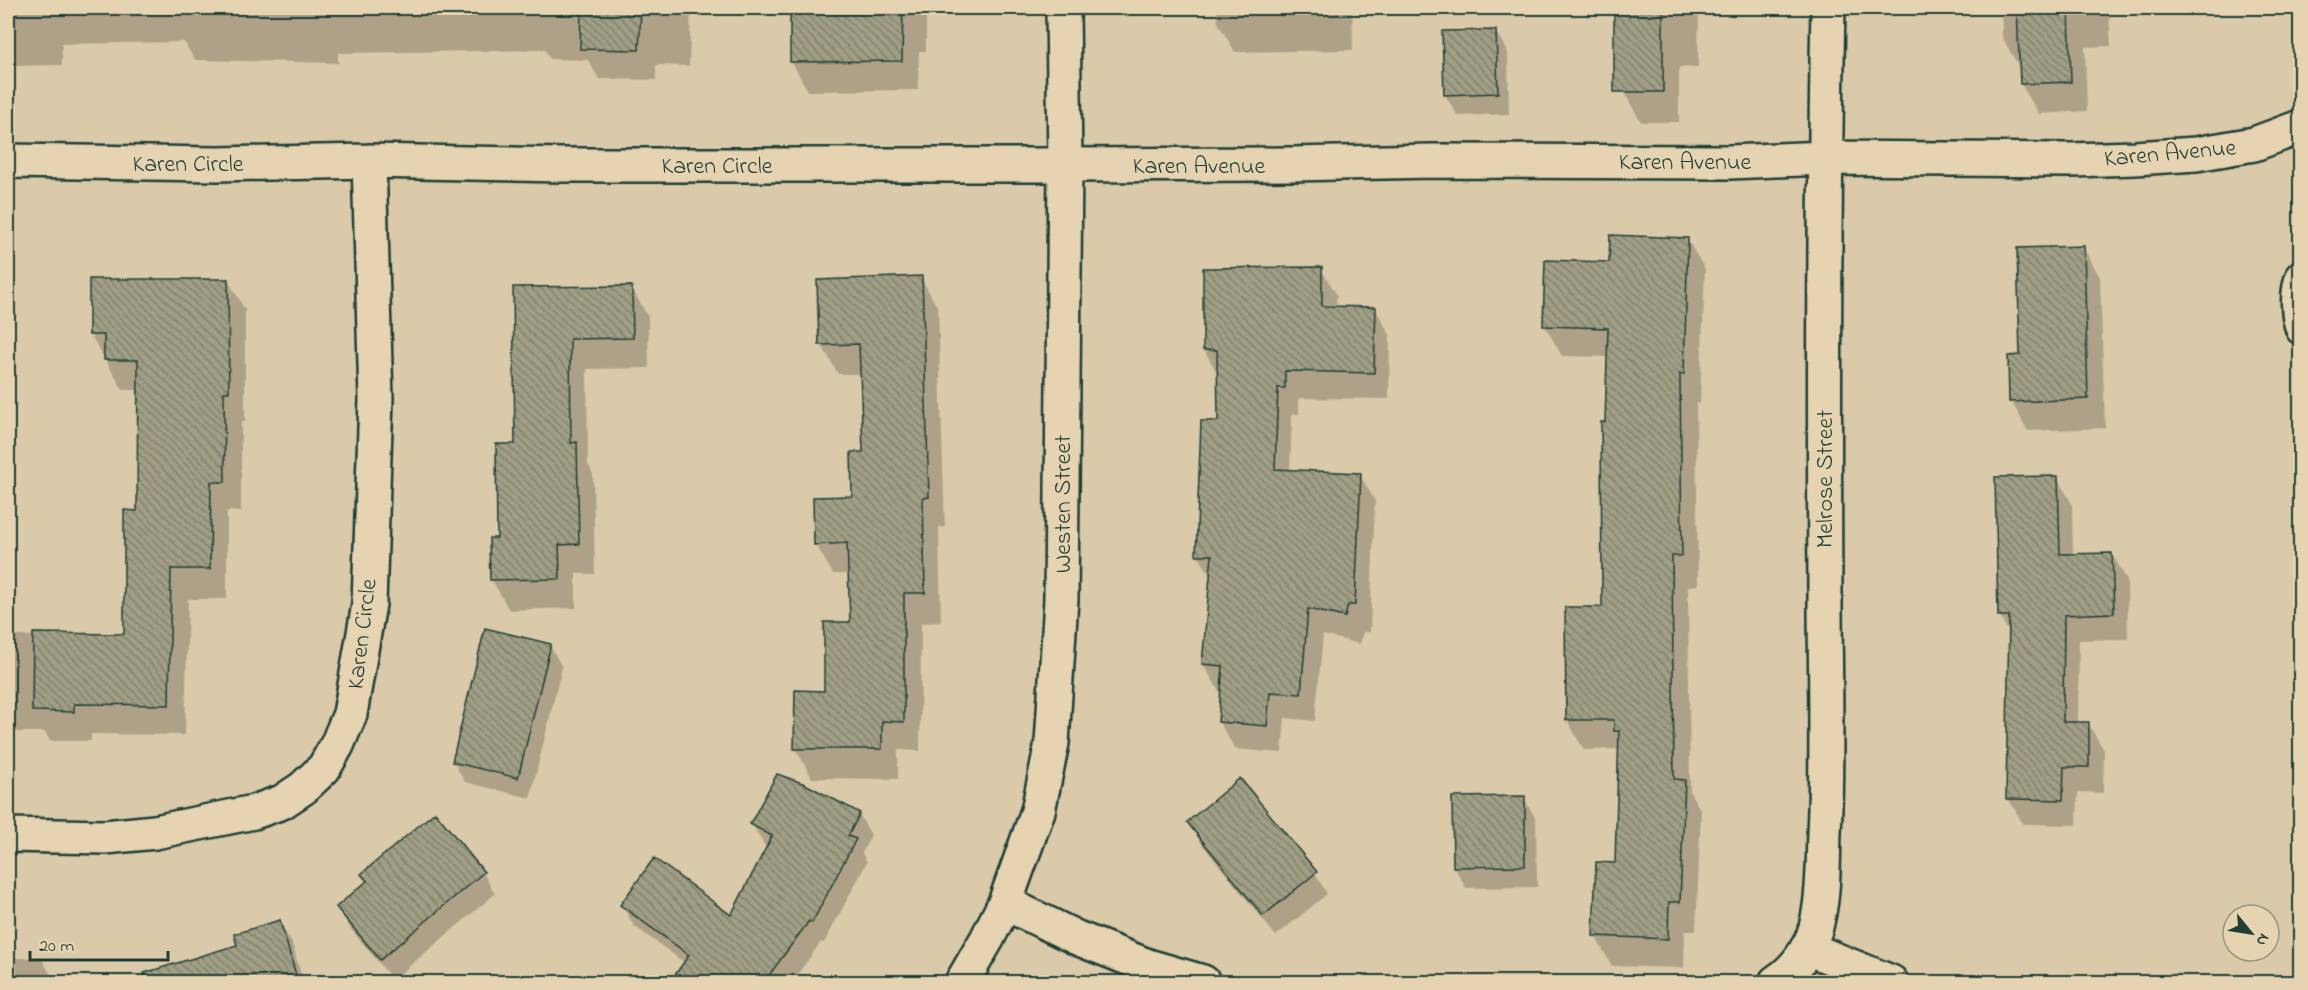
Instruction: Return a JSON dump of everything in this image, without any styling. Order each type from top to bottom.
[{"type":"street","name":"Westen Street","points":[[962,982],[1005,903],[1038,811],[1052,743],[1061,599],[1065,165],[1063,8]]},
{"type":"street","name":"Melrose Street","points":[[1776,982],[1785,977],[1811,942],[1818,921],[1821,900],[1826,799],[1825,158],[1828,8]]},
{"type":"street","name":"Karen Avenue","points":[[1065,165],[1280,165],[1432,161],[1731,162],[1825,158],[2135,158],[2196,154],[2254,144],[2301,127]]},
{"type":"street","name":"Karen Circle","points":[[8,161],[218,164],[369,161],[561,165],[1065,165]]},
{"type":"street","name":"Karen Circle","points":[[8,835],[105,837],[155,832],[254,812],[282,802],[303,788],[324,768],[337,746],[350,714],[369,604],[376,399],[369,161]]},
{"type":"street","points":[[1005,903],[1077,938],[1138,962],[1203,982]]},
{"type":"street","points":[[1807,948],[1891,982]]},
{"type":"lane","points":[[2301,275],[2296,286],[2297,321],[2301,330]]},
{"type":"building","points":[[581,8],[641,8],[639,50],[580,49]]},
{"type":"building","points":[[790,8],[903,8],[902,61],[790,62]]},
{"type":"building","points":[[1614,8],[1663,8],[1663,92],[1614,92]]},
{"type":"building","points":[[2017,8],[2069,8],[2071,82],[2020,84]]},
{"type":"building","points":[[1496,30],[1498,93],[1444,95],[1442,31]]},
{"type":"building","points":[[1610,235],[1688,238],[1684,374],[1680,374],[1682,556],[1672,556],[1674,779],[1685,780],[1680,902],[1669,902],[1668,939],[1593,936],[1596,862],[1615,863],[1619,731],[1614,731],[1614,720],[1566,720],[1565,607],[1602,607],[1601,422],[1605,422],[1608,328],[1543,326],[1545,260],[1609,262]]},
{"type":"building","points":[[2084,246],[2088,399],[2009,402],[2008,356],[2020,355],[2017,248]]},
{"type":"building","points":[[1322,267],[1322,306],[1376,307],[1374,373],[1285,371],[1285,388],[1278,388],[1275,469],[1361,473],[1355,605],[1348,605],[1345,617],[1308,609],[1301,694],[1270,692],[1267,726],[1218,722],[1223,666],[1202,664],[1212,555],[1196,555],[1201,421],[1218,421],[1217,350],[1203,350],[1203,268]]},
{"type":"building","points":[[922,276],[929,497],[923,498],[925,593],[904,593],[904,722],[882,721],[882,749],[794,749],[795,690],[824,691],[824,622],[850,622],[847,543],[814,545],[813,497],[852,496],[851,452],[863,452],[859,344],[819,345],[817,280]]},
{"type":"building","points":[[89,279],[228,279],[229,392],[224,392],[225,482],[211,482],[210,569],[171,569],[169,705],[74,704],[74,712],[32,711],[33,633],[124,634],[124,510],[137,511],[138,360],[104,360],[104,335],[89,335]]},
{"type":"building","points":[[632,286],[633,338],[570,339],[571,443],[577,442],[579,544],[559,545],[560,579],[490,580],[489,538],[497,538],[496,444],[515,444],[513,287]]},
{"type":"building","points":[[2058,476],[2060,554],[2112,553],[2114,613],[2064,615],[2063,722],[2089,722],[2089,767],[2064,767],[2063,800],[2006,799],[2009,616],[1998,616],[1995,477]]},
{"type":"building","points":[[485,628],[551,644],[518,778],[452,762]]},
{"type":"building","points":[[777,774],[805,784],[860,813],[848,836],[856,839],[812,923],[809,921],[764,982],[670,982],[689,955],[620,905],[654,858],[731,915],[772,836],[750,824]]},
{"type":"building","points":[[1240,778],[1317,872],[1263,916],[1187,822]]},
{"type":"building","points":[[1525,796],[1525,866],[1453,867],[1452,797]]},
{"type":"building","points":[[435,812],[484,872],[380,960],[336,907],[367,881],[361,874]]},
{"type":"building","points":[[280,920],[298,982],[146,982],[144,973],[237,945],[234,934]]}]
